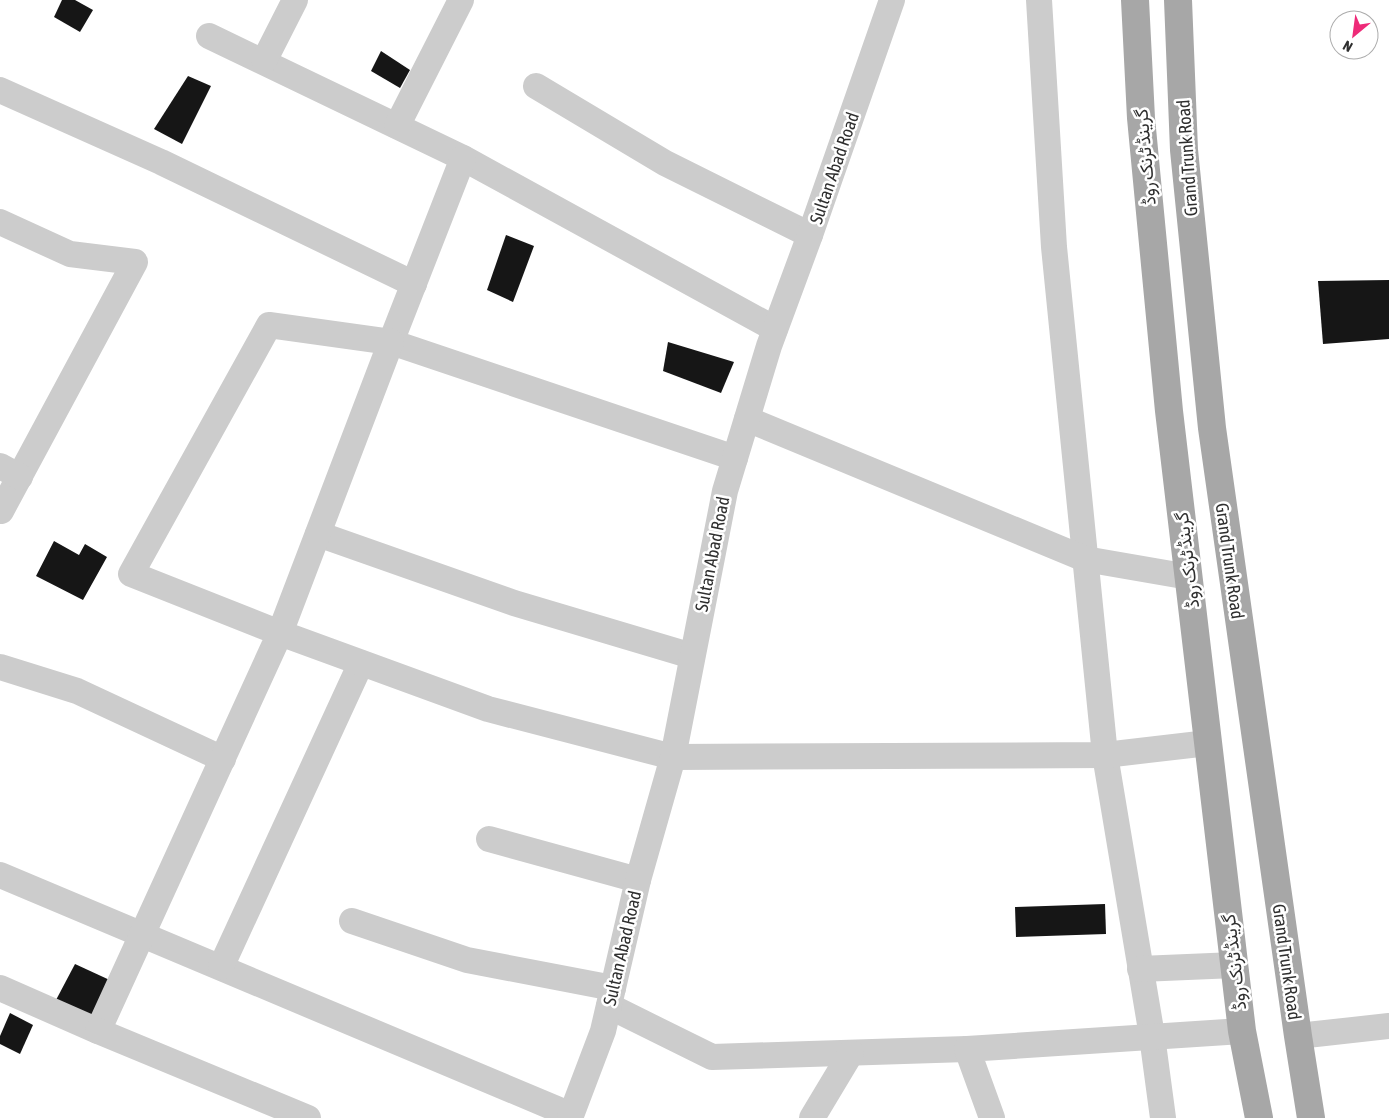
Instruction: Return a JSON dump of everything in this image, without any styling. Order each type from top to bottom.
[{"type":"main road","name":"گرینڈ ٹرنک روڈ","points":[[1136,0],[1141,118],[1170,411],[1242,1031],[1259,1118]]},
{"type":"main road","name":"Grand Trunk Road","points":[[1178,0],[1184,150],[1212,428],[1298,1036],[1312,1118]]},
{"type":"street","points":[[264,61],[295,0]]},
{"type":"street","points":[[397,126],[461,0]]},
{"type":"street","name":"Sultan Abad Road","points":[[571,1116],[603,1032],[638,880],[673,757],[725,491],[775,329],[892,0]]},
{"type":"street","points":[[1039,0],[1054,247],[1105,755],[1152,1036],[1163,1118]]},
{"type":"street","points":[[209,36],[463,158],[775,329]]},
{"type":"street","points":[[536,86],[665,163],[810,235]]},
{"type":"street","points":[[0,90],[161,162],[414,284]]},
{"type":"street","points":[[98,1031],[280,633],[463,158]]},
{"type":"street","points":[[0,222],[70,254],[135,262],[10,472],[1,511]]},
{"type":"street","points":[[735,458],[392,342],[269,325],[131,574],[280,633],[488,709],[673,757],[1105,755],[1208,743]]},
{"type":"street","points":[[746,419],[1085,559],[1189,578]]},
{"type":"street","points":[[318,534],[514,603],[692,656]]},
{"type":"street","points":[[221,968],[361,663]]},
{"type":"street","points":[[0,667],[78,691],[223,759]]},
{"type":"street","points":[[489,839],[638,880]]},
{"type":"street","points":[[0,875],[571,1116]]},
{"type":"street","points":[[352,921],[468,960],[611,997],[712,1057],[967,1049],[1242,1031]]},
{"type":"street","points":[[1140,969],[1234,965]]},
{"type":"street","points":[[0,988],[98,1031],[308,1118]]},
{"type":"street","points":[[1298,1036],[1389,1026]]},
{"type":"street","points":[[967,1049],[992,1118]]},
{"type":"street","points":[[812,1118],[851,1052]]},
{"type":"building","points":[[62,0],[75,0],[93,10],[80,32],[54,17]]},
{"type":"building","points":[[381,51],[410,70],[400,88],[371,71]]},
{"type":"building","points":[[188,76],[211,86],[182,144],[154,129]]},
{"type":"building","points":[[506,235],[534,246],[513,302],[487,290]]},
{"type":"building","points":[[1389,280],[1389,339],[1323,344],[1318,281]]},
{"type":"building","points":[[668,342],[734,362],[721,393],[663,371]]},
{"type":"building","points":[[54,541],[79,555],[85,544],[107,557],[83,600],[36,576]]},
{"type":"building","points":[[1105,904],[1106,934],[1016,937],[1015,907]]},
{"type":"building","points":[[75,964],[114,982],[93,1018],[56,1000]]},
{"type":"building","points":[[10,1013],[33,1025],[20,1054],[0,1044],[0,1036]]}]
